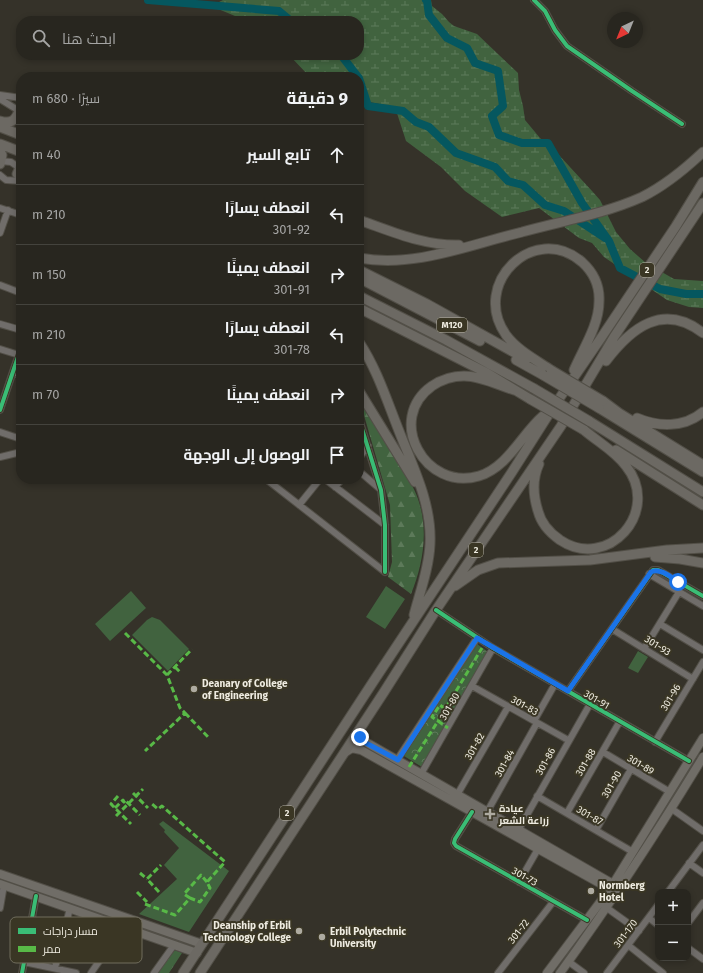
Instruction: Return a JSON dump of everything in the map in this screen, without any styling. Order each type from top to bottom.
[{"type":"highway","points":[[0,122],[10,122],[14,120],[16,116]]},
{"type":"highway","points":[[0,128],[16,133]]},
{"type":"highway","points":[[0,144],[16,150]]},
{"type":"highway","points":[[364,259],[386,261],[414,260],[593,213],[643,196],[668,181],[703,152]]},
{"type":"highway","name":"2","points":[[183,973],[552,409],[618,314],[676,226],[703,182]]},
{"type":"highway","name":"2","points":[[200,973],[344,754],[436,610],[561,426],[626,319],[703,203]]},
{"type":"highway","points":[[364,222],[419,241],[452,245],[486,241]]},
{"type":"highway","points":[[567,387],[596,318],[599,306],[599,291],[597,283],[592,273],[575,256],[550,249],[530,252],[507,268],[500,281],[496,294],[496,312],[500,324],[509,338],[522,350],[551,370],[601,405],[619,413],[703,465]]},
{"type":"highway","points":[[364,272],[427,304],[532,362],[551,370]]},
{"type":"highway","name":"M120","points":[[364,281],[601,405],[703,472]]},
{"type":"highway","name":"M120","points":[[364,299],[460,348],[533,388],[703,492]]},
{"type":"highway","points":[[364,311],[487,373],[584,430],[703,505]]},
{"type":"highway","points":[[580,395],[621,342],[630,333],[645,325],[657,320],[669,319],[688,323],[703,333]]},
{"type":"highway","points":[[364,351],[376,373],[412,462],[422,489],[426,507],[430,536],[429,555],[424,580],[411,624]]},
{"type":"highway","points":[[514,390],[476,378],[464,376],[449,378],[436,384],[424,394],[414,412],[412,431],[418,451],[431,466],[444,475],[459,478],[480,476],[500,463],[530,429],[552,409]]},
{"type":"highway","points":[[364,399],[412,476],[426,507]]},
{"type":"highway","points":[[601,405],[658,425],[683,423],[703,412]]},
{"type":"highway","points":[[561,426],[536,471],[534,488],[536,505],[546,527],[556,537],[570,545],[592,548],[599,547],[613,541],[628,528],[635,516],[638,496],[635,481],[627,466],[614,453],[597,442],[584,430]]},
{"type":"highway","points":[[607,558],[667,550],[703,548]]},
{"type":"highway","points":[[448,592],[478,570],[498,563],[662,557],[680,558],[703,563]]},
{"type":"highway","points":[[282,822],[289,824],[294,830]]},
{"type":"main road","points":[[359,730],[362,740],[518,829],[611,886]]},
{"type":"main road","points":[[547,973],[611,886],[703,738]]},
{"type":"main road","points":[[344,754],[352,748],[361,750],[538,849],[603,881]]},
{"type":"main road","points":[[560,973],[607,908],[672,809],[703,758]]},
{"type":"main road","points":[[0,874],[124,917]]},
{"type":"main road","points":[[2,884],[95,917]]},
{"type":"main road","points":[[142,923],[202,944]]},
{"type":"main road","points":[[142,934],[196,952]]},
{"type":"street","points":[[534,0],[545,11],[555,30],[567,46],[632,92],[682,124]]},
{"type":"street","points":[[0,95],[16,97]]},
{"type":"street","points":[[0,99],[16,109]]},
{"type":"street","points":[[1,160],[12,162],[16,167]]},
{"type":"street","points":[[0,176],[8,180],[13,179],[16,175]]},
{"type":"street","points":[[0,208],[16,213]]},
{"type":"street","points":[[0,233],[8,210]]},
{"type":"street","points":[[0,286],[16,290]]},
{"type":"street","points":[[0,324],[16,329]]},
{"type":"street","points":[[0,349],[16,354]]},
{"type":"street","points":[[0,410],[16,364]]},
{"type":"street","points":[[0,387],[7,389]]},
{"type":"street","points":[[0,432],[16,437]]},
{"type":"street","points":[[272,484],[385,572],[385,526],[381,490],[364,434]]},
{"type":"street","points":[[364,451],[368,446]]},
{"type":"street","points":[[0,457],[16,453]]},
{"type":"street","points":[[364,475],[381,490]]},
{"type":"street","points":[[299,505],[316,484]]},
{"type":"street","points":[[331,484],[385,526]]},
{"type":"street","points":[[568,691],[653,570],[658,570],[703,596]]},
{"type":"street","points":[[649,574],[703,606]]},
{"type":"street","points":[[644,649],[679,592]]},
{"type":"street","name":"301-91","points":[[436,610],[493,648],[689,761]]},
{"type":"street","points":[[660,624],[703,650]]},
{"type":"street","name":"301-93","points":[[612,629],[693,679]]},
{"type":"street","points":[[398,760],[477,638]]},
{"type":"street","name":"301-80","points":[[421,774],[493,648]]},
{"type":"street","name":"301-96","points":[[655,742],[703,662]]},
{"type":"street","name":"301-84","points":[[487,812],[555,684]]},
{"type":"street","name":"301-83","points":[[472,686],[568,740]]},
{"type":"street","name":"301-86","points":[[518,829],[590,704]]},
{"type":"street","name":"301-82","points":[[457,795],[508,707]]},
{"type":"street","name":"301-88","points":[[567,813],[620,721]]},
{"type":"street","name":"301-89","points":[[603,752],[670,792]]},
{"type":"street","name":"301-90","points":[[596,830],[631,769]]},
{"type":"street","name":"301-87","points":[[537,796],[633,852]]},
{"type":"street","points":[[672,809],[703,831]]},
{"type":"street","name":"301-73","points":[[472,812],[455,839],[454,843],[456,846],[587,920]]},
{"type":"street","points":[[670,889],[703,845]]},
{"type":"street","points":[[519,882],[538,849]]},
{"type":"street","points":[[689,863],[703,873]]},
{"type":"street","points":[[0,908],[2,884]]},
{"type":"street","points":[[32,917],[36,896]]},
{"type":"street","name":"301-72","points":[[498,973],[554,902]]},
{"type":"street","points":[[691,919],[703,903]]},
{"type":"street","points":[[68,917],[70,908]]},
{"type":"street","points":[[607,908],[639,931]]},
{"type":"street","name":"301-170","points":[[607,973],[655,909]]},
{"type":"street","points":[[649,918],[655,923]]},
{"type":"street","points":[[154,973],[174,945]]},
{"type":"street","points":[[628,945],[655,971],[663,973]]},
{"type":"street","points":[[691,950],[703,959]]},
{"type":"street","points":[[569,962],[584,973]]},
{"type":"street","points":[[22,973],[24,963]]},
{"type":"street","points":[[29,963],[76,973]]},
{"type":"street","points":[[55,968],[56,963]]},
{"type":"street","points":[[91,973],[98,963]]},
{"type":"green space","points":[[223,0],[431,0],[432,6],[449,22],[454,26],[477,34],[518,73],[519,90],[525,120],[540,138],[558,154],[600,200],[616,232],[630,249],[646,263],[674,279],[703,281],[703,308],[689,307],[667,300],[604,257],[592,243],[579,238],[539,208],[502,217],[465,191],[441,167],[406,141],[395,107],[364,101],[364,72],[305,72],[294,60],[364,60],[364,16],[235,16],[211,6]]},
{"type":"green space","points":[[364,407],[410,481],[421,511],[424,535],[423,547],[419,571],[411,594],[388,577],[392,562],[390,505],[364,415]]},
{"type":"green space","points":[[386,586],[405,599],[385,629],[366,617]]},
{"type":"green space","points":[[131,591],[146,608],[110,641],[95,624]]},
{"type":"green space","points":[[152,617],[160,620],[189,649],[168,671],[132,635]]},
{"type":"green space","points":[[477,644],[488,652],[422,767],[404,756]]},
{"type":"green space","points":[[638,651],[648,657],[638,673],[628,668]]},
{"type":"green space","points":[[163,821],[229,871],[189,932],[139,914],[177,879],[164,865],[179,848],[164,832],[165,830],[159,824]]},
{"type":"green space","points":[[172,949],[182,953],[169,973],[154,973]]},
{"type":"waterway","points":[[148,0],[279,11],[285,16]]},
{"type":"waterway","points":[[426,0],[429,15],[447,38],[467,48],[475,63],[498,71],[503,106],[492,116],[499,135],[522,143],[548,143],[582,203],[609,241],[620,268],[660,289],[686,294],[703,294]]},
{"type":"waterway","points":[[345,60],[354,72]]},
{"type":"waterway","points":[[364,94],[368,106],[403,111],[416,122],[429,127],[456,153],[495,167],[508,181],[523,185],[545,205],[564,211],[605,238]]},
{"type":"marked path","points":[[125,633],[167,675],[180,708],[185,713],[145,751]]},
{"type":"marked path","points":[[445,709],[440,705],[432,717],[438,721],[482,648]]},
{"type":"marked path","points":[[167,675],[192,649]]},
{"type":"marked path","points":[[175,667],[181,673]]},
{"type":"marked path","points":[[185,713],[209,738]]},
{"type":"marked path","points":[[409,767],[438,721],[448,728]]},
{"type":"marked path","points":[[116,816],[143,789]]},
{"type":"marked path","points":[[133,793],[148,808]]},
{"type":"marked path","points":[[118,796],[111,804],[131,824]]},
{"type":"marked path","points":[[115,808],[123,800],[124,802],[125,800],[140,815]]},
{"type":"marked path","points":[[145,904],[175,915],[190,898],[200,902],[210,888],[207,882],[225,862],[162,806],[158,809],[152,804]]},
{"type":"marked path","points":[[159,892],[147,879],[161,865]]},
{"type":"marked path","points":[[140,873],[147,879]]},
{"type":"marked path","points":[[190,898],[184,894],[201,875],[207,882]]},
{"type":"marked path","points":[[137,892],[147,902]]},
{"type":"cycle path","points":[[534,0],[545,11],[555,30],[567,46],[682,124]]},
{"type":"cycle path","points":[[0,410],[16,363]]},
{"type":"cycle path","points":[[364,435],[381,490],[385,525],[385,572]]},
{"type":"cycle path","points":[[568,691],[653,570],[658,570],[703,596]]},
{"type":"cycle path","points":[[436,610],[493,648],[689,761]]},
{"type":"cycle path","points":[[472,812],[455,839],[454,843],[456,846],[587,920]]},
{"type":"cycle path","points":[[32,917],[36,896]]},
{"type":"cycle path","points":[[22,973],[24,963]]},
{"type":"place","name":"Deanary of College of Engineering","points":[[194,689]]},
{"type":"place","name":"عيادة زراعة الشعر","points":[[490,814]]},
{"type":"place","name":"Normberg Hotel","points":[[591,891]]},
{"type":"place","name":"Deanship of Erbil Technology College","points":[[299,931]]},
{"type":"place","name":"Erbil Polytechnic University","points":[[322,937]]},
{"type":"route","points":[[360,737],[364,742],[398,760],[477,638],[568,691],[651,572],[656,569],[678,582]]}]
